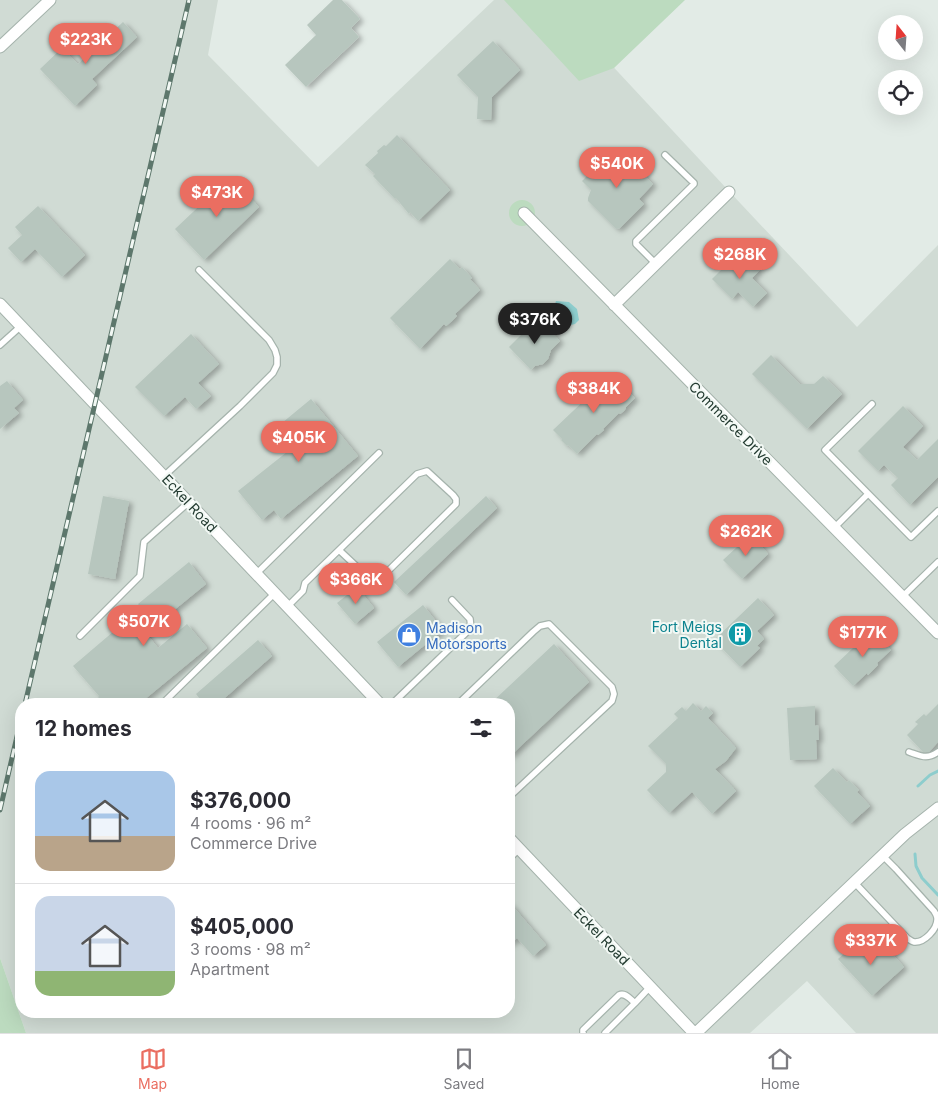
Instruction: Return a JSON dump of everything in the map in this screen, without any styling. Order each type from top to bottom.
[{"type":"street","points":[[2,42],[50,0]]},
{"type":"street","points":[[614,305],[729,192]]},
{"type":"street","name":"Commerce Drive","points":[[524,213],[938,633]]},
{"type":"street","name":"Eckel Road","points":[[0,304],[257,573],[371,698]]},
{"type":"street","points":[[695,1033],[904,834],[938,808]]},
{"type":"street","name":"Eckel Road","points":[[515,845],[695,1033]]},
{"type":"lane","points":[[656,264],[636,244],[636,241],[694,184],[665,155]]},
{"type":"lane","points":[[164,476],[247,399],[273,373],[277,365],[275,350],[269,340],[199,270]]},
{"type":"lane","points":[[0,345],[21,326]]},
{"type":"lane","points":[[872,404],[825,450],[911,537],[938,510]]},
{"type":"lane","points":[[257,573],[379,452]]},
{"type":"lane","points":[[288,606],[303,591],[305,584],[339,550],[417,474],[427,471],[456,499],[456,504],[378,579],[371,580],[339,550]]},
{"type":"lane","points":[[834,528],[868,494]]},
{"type":"lane","points":[[80,636],[140,576],[144,542],[189,502]]},
{"type":"lane","points":[[902,597],[938,562]]},
{"type":"lane","points":[[168,698],[275,593]]},
{"type":"lane","points":[[398,698],[471,628],[470,619],[452,600]]},
{"type":"lane","points":[[464,698],[533,632],[540,626],[549,624],[612,687],[614,694],[612,702],[515,791]]},
{"type":"lane","points":[[909,752],[928,757],[932,757],[938,752]]},
{"type":"lane","points":[[515,853],[519,849]]},
{"type":"lane","points":[[854,882],[907,938],[914,942],[923,940],[932,933],[937,925],[938,918],[934,911],[882,855]]},
{"type":"lane","points":[[605,1033],[650,987]]},
{"type":"lane","points":[[583,1033],[583,1030],[619,995],[625,994],[635,1003]]},
{"type":"shaded area","points":[[0,0],[218,0],[208,55],[318,167],[494,0],[551,0],[857,327],[938,245],[938,1033],[856,1033],[807,981],[750,1033],[26,1033],[21,1018],[515,1018],[515,698],[15,698],[15,1001],[0,958]]},
{"type":"green space","points":[[504,0],[685,0],[614,68],[579,81]]},
{"type":"green space","points":[[522,200],[531,204],[535,213],[531,222],[522,226],[513,222],[509,213],[513,204]]},
{"type":"green space","points":[[0,958],[15,1001],[15,1018],[21,1018],[26,1033],[0,1033]]},
{"type":"water","points":[[556,301],[569,302],[577,309],[579,320],[575,324],[566,326],[559,322],[554,307]]},
{"type":"building","points":[[333,0],[342,0],[360,19],[351,28],[359,37],[306,87],[285,65],[316,35],[307,25]]},
{"type":"building","points":[[123,22],[137,37],[92,79],[97,85],[75,106],[40,69],[62,48],[78,64]]},
{"type":"building","points":[[493,41],[520,70],[492,97],[491,120],[477,119],[478,97],[457,75]]},
{"type":"building","points":[[397,135],[450,190],[418,221],[373,176],[375,174],[365,165],[378,153],[377,151],[384,145],[386,146]]},
{"type":"building","points":[[609,154],[614,159],[619,155],[624,155],[653,184],[639,199],[644,204],[620,228],[616,229],[588,201],[591,190],[582,181]]},
{"type":"building","points":[[230,177],[259,207],[204,260],[175,229]]},
{"type":"building","points":[[38,206],[85,255],[62,277],[35,249],[21,262],[8,248],[22,235],[15,227]]},
{"type":"building","points":[[740,251],[760,270],[752,278],[767,293],[753,307],[738,292],[732,299],[712,279]]},
{"type":"building","points":[[450,259],[460,269],[462,267],[480,290],[455,314],[457,316],[452,321],[446,326],[444,324],[420,349],[390,318]]},
{"type":"building","points":[[538,318],[560,341],[551,350],[548,359],[543,364],[535,366],[531,370],[509,347]]},
{"type":"building","points":[[191,334],[219,364],[198,383],[211,396],[196,409],[185,397],[164,416],[135,387]]},
{"type":"building","points":[[771,355],[800,384],[814,384],[823,376],[842,394],[807,429],[752,374]]},
{"type":"building","points":[[612,374],[620,383],[622,382],[635,398],[624,411],[619,413],[604,430],[597,434],[577,454],[553,430]]},
{"type":"building","points":[[7,381],[23,400],[14,408],[19,413],[0,429],[0,386]]},
{"type":"building","points":[[311,399],[358,456],[281,519],[274,510],[262,520],[238,491],[287,452],[271,432]]},
{"type":"building","points":[[903,406],[923,426],[903,447],[917,460],[938,439],[938,477],[910,505],[891,485],[898,478],[884,465],[878,471],[858,451]]},
{"type":"building","points":[[103,496],[129,501],[115,579],[88,574]]},
{"type":"building","points":[[486,496],[497,508],[406,595],[394,582]]},
{"type":"building","points":[[751,534],[768,554],[742,579],[723,560]]},
{"type":"building","points":[[189,562],[206,584],[146,633],[158,648],[187,624],[207,648],[146,698],[99,698],[73,666],[141,608],[138,604]]},
{"type":"building","points":[[357,587],[374,608],[355,624],[337,603]]},
{"type":"building","name":"Fort Meigs Dental","points":[[758,598],[774,615],[757,631],[764,639],[757,646],[760,648],[740,667],[714,640]]},
{"type":"building","points":[[423,605],[443,630],[398,667],[377,642]]},
{"type":"building","points":[[872,630],[891,650],[877,663],[878,665],[868,675],[867,673],[853,686],[834,666]]},
{"type":"building","points":[[258,640],[272,656],[225,698],[199,698],[196,694]]},
{"type":"building","points":[[554,644],[589,682],[515,751],[515,698],[496,698]]},
{"type":"building","points":[[693,703],[701,711],[706,706],[713,713],[708,718],[736,748],[726,761],[715,769],[736,791],[712,814],[692,792],[669,813],[647,790],[666,772],[666,764],[648,746],[678,718],[674,714],[682,707],[686,711]]},
{"type":"building","points":[[938,704],[938,742],[929,752],[923,752],[907,735],[918,724],[915,722],[924,714],[926,716]]},
{"type":"building","points":[[815,706],[815,726],[818,725],[819,740],[816,740],[817,759],[790,760],[787,708]]},
{"type":"building","points":[[833,768],[847,782],[849,780],[859,790],[857,792],[870,806],[850,824],[814,786]]},
{"type":"building","points":[[515,909],[546,945],[533,956],[517,938],[515,940]]},
{"type":"building","points":[[860,939],[871,951],[881,942],[904,967],[872,996],[838,959]]},
{"type":"waterway","points":[[918,786],[930,775],[938,771]]},
{"type":"waterway","points":[[915,854],[916,866],[922,878],[938,895]]},
{"type":"railway","points":[[26,698],[189,0]]},
{"type":"railway","points":[[0,810],[15,745]]},
{"type":"place","name":"Fort Meigs Dental","points":[[740,634]]},
{"type":"place","name":"Madison Motorsports","points":[[409,635]]}]
